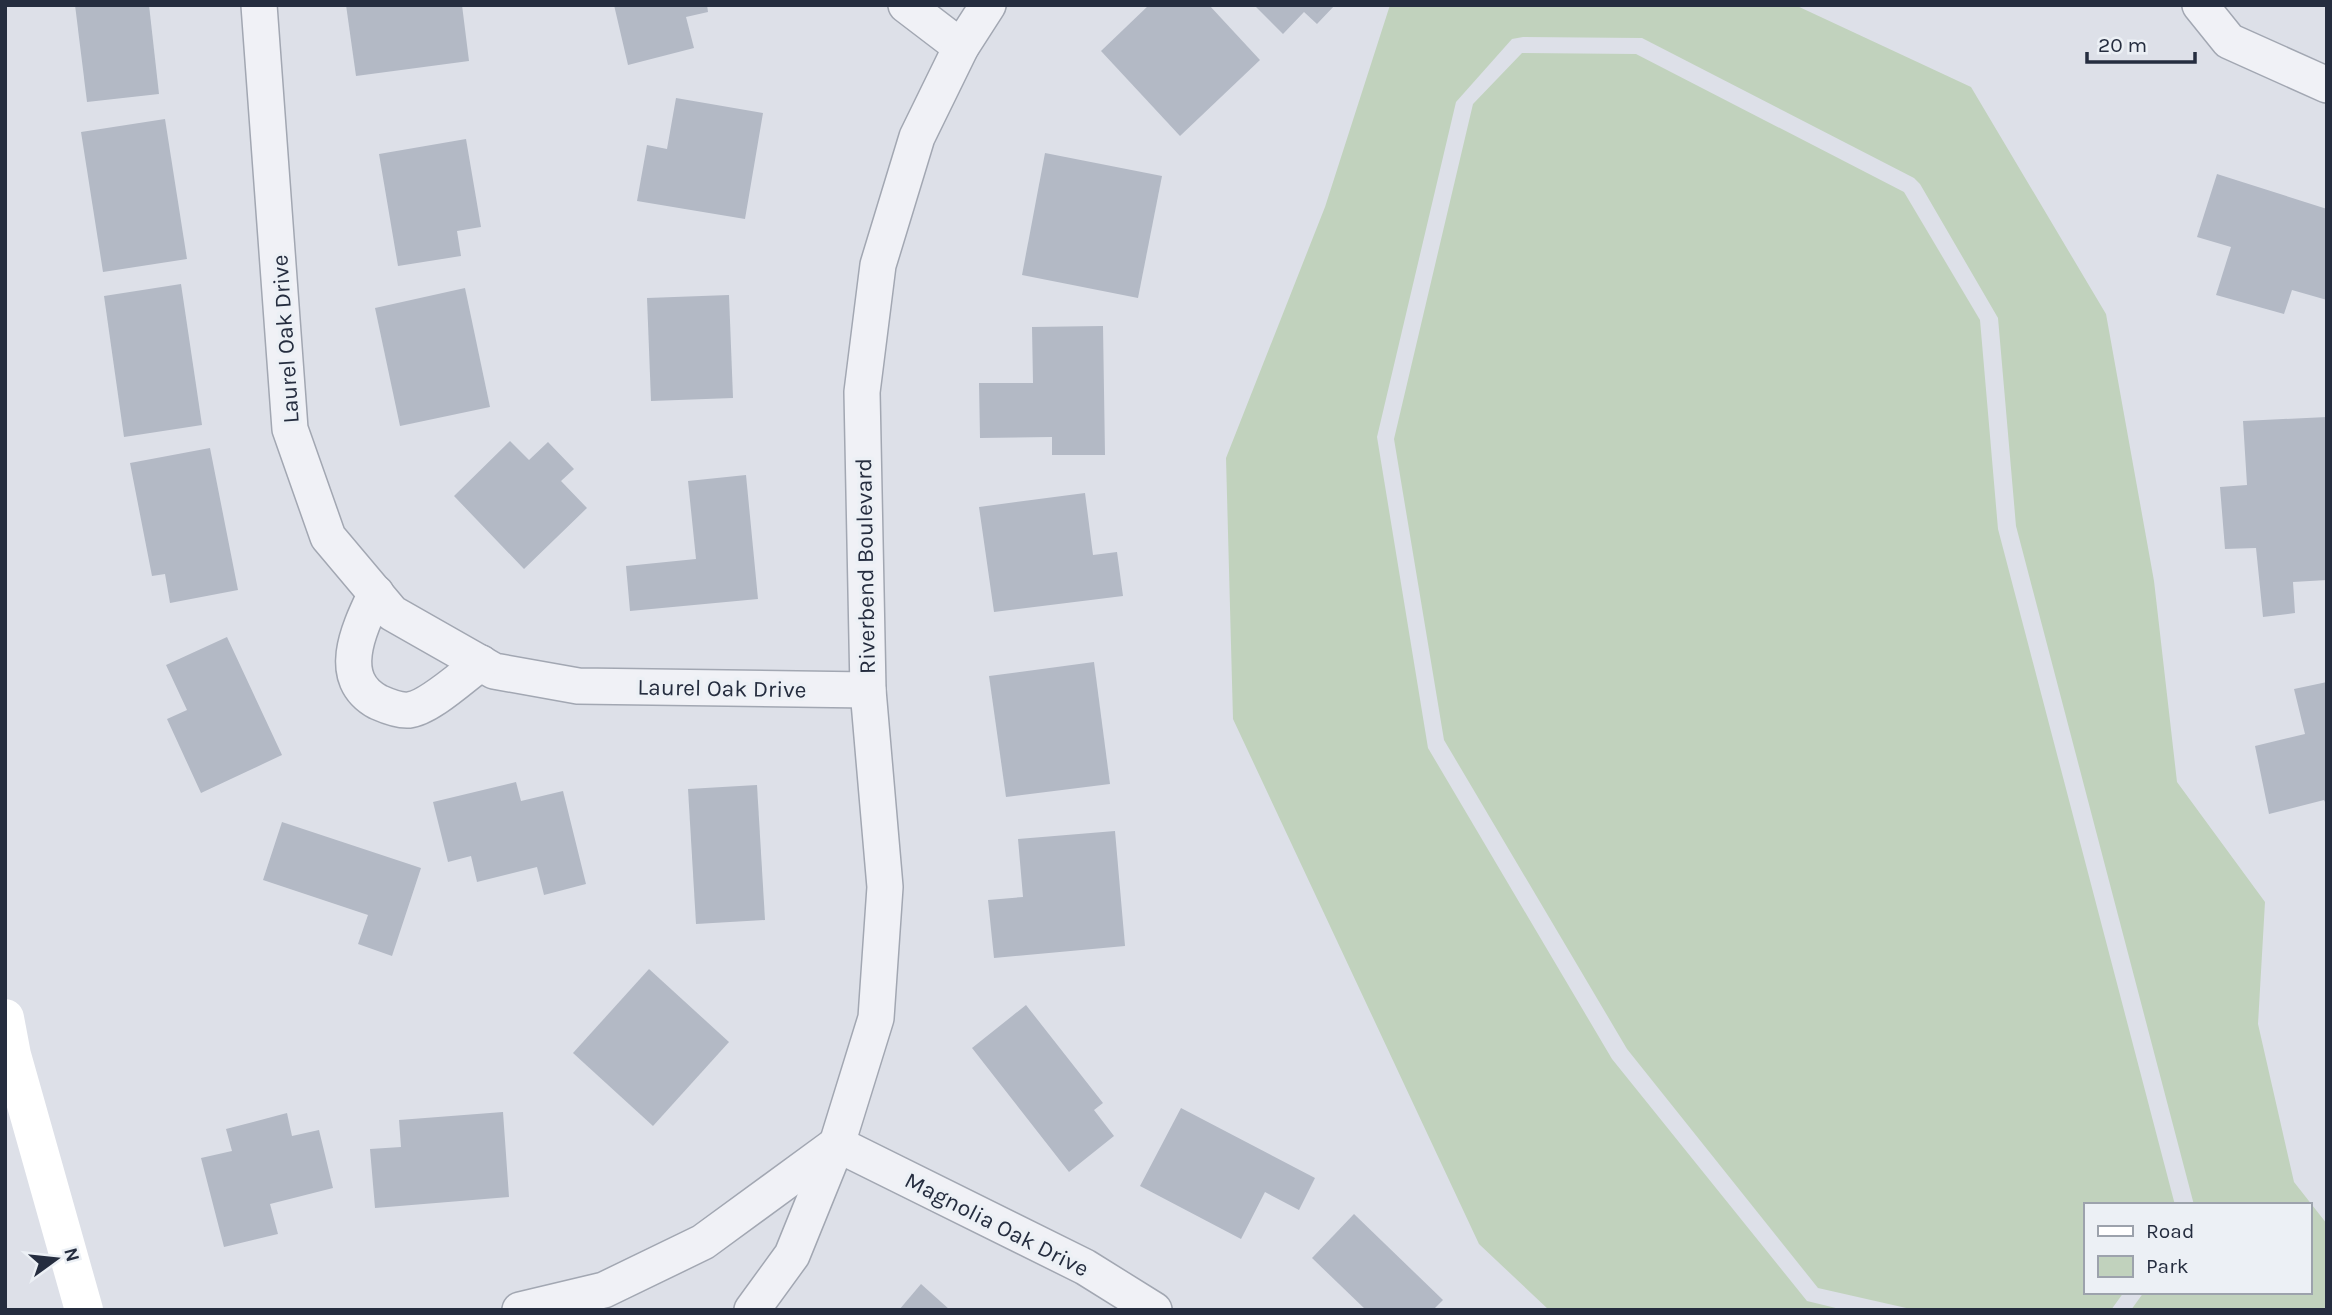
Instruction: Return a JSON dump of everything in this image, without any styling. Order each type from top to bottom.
[{"type":"main road","points":[[5,1018],[12,1055],[84,1310]]},
{"type":"street","name":"Laurel Oak Drive","points":[[259,5],[290,429],[328,537],[392,613],[494,671],[578,685],[868,690]]},
{"type":"street","points":[[906,5],[961,47]]},
{"type":"street","name":"Riverbend Boulevard","points":[[752,1310],[792,1255],[837,1144],[876,1018],[885,900],[868,690],[862,392],[878,265],[917,137],[961,47],[988,5]]},
{"type":"street","points":[[2200,5],[2229,41],[2327,85]]},
{"type":"street","points":[[376,593],[355,639],[354,677],[370,697],[387,706],[410,710],[427,703],[481,663]]},
{"type":"street","points":[[520,1310],[604,1290],[703,1242],[837,1144]]},
{"type":"street","name":"Magnolia Oak Drive","points":[[837,1144],[1085,1267],[1154,1310]]},
{"type":"green space","points":[[1390,5],[1795,5],[1971,87],[2106,314],[2154,581],[2177,782],[2265,902],[2258,1024],[2294,1182],[2310,1203],[2193,1203],[2016,526],[1998,318],[1920,184],[1914,178],[1642,38],[1523,37],[1512,39],[1456,102],[1377,437],[1428,748],[1612,1059],[1807,1301],[1844,1310],[1549,1310],[1479,1244],[1233,719],[1226,458],[1325,207]]},
{"type":"green space","points":[[1522,53],[1636,54],[1904,192],[1980,320],[1998,529],[2174,1203],[2084,1203],[2084,1294],[2123,1294],[2111,1310],[1915,1310],[1818,1288],[1627,1049],[1444,740],[1394,439],[1473,104]]},
{"type":"green space","points":[[2311,1204],[2327,1224],[2327,1310],[2131,1310],[2143,1294],[2311,1294]]},
{"type":"building","points":[[75,5],[149,5],[159,94],[87,102]]},
{"type":"building","points":[[346,5],[462,5],[469,61],[356,76]]},
{"type":"building","points":[[614,5],[707,5],[708,12],[686,17],[694,48],[628,65]]},
{"type":"building","points":[[1149,5],[1209,5],[1260,60],[1180,136],[1101,51]]},
{"type":"building","points":[[1254,5],[1335,5],[1317,24],[1304,12],[1283,34]]},
{"type":"building","points":[[676,98],[763,113],[745,219],[637,201],[647,145],[667,149]]},
{"type":"building","points":[[165,119],[187,259],[103,272],[81,132]]},
{"type":"building","points":[[466,139],[481,227],[457,231],[461,256],[398,266],[379,154]]},
{"type":"building","points":[[1045,153],[1162,176],[1138,298],[1022,275]]},
{"type":"building","points":[[2217,174],[2327,209],[2327,300],[2292,290],[2284,314],[2216,295],[2231,247],[2197,237]]},
{"type":"building","points":[[181,284],[202,425],[124,437],[104,296]]},
{"type":"building","points":[[465,288],[490,407],[400,426],[375,308]]},
{"type":"building","points":[[729,295],[733,398],[651,401],[647,298]]},
{"type":"building","points":[[1103,326],[1105,455],[1052,455],[1052,437],[980,438],[979,383],[1033,383],[1032,327]]},
{"type":"building","points":[[2327,417],[2327,580],[2293,582],[2295,613],[2263,617],[2256,548],[2225,549],[2220,487],[2247,485],[2243,421]]},
{"type":"building","points":[[510,441],[529,460],[548,442],[574,469],[561,481],[587,508],[524,569],[454,496]]},
{"type":"building","points":[[210,448],[238,590],[170,603],[165,574],[152,576],[130,463]]},
{"type":"building","points":[[746,475],[758,599],[630,611],[626,566],[696,559],[688,481]]},
{"type":"building","points":[[1085,493],[1093,555],[1117,552],[1123,596],[994,612],[979,507]]},
{"type":"building","points":[[227,637],[282,755],[201,793],[167,719],[187,710],[166,665]]},
{"type":"building","points":[[1094,662],[1110,784],[1006,797],[989,676]]},
{"type":"building","points":[[2327,682],[2327,806],[2324,800],[2269,814],[2255,746],[2305,734],[2294,689]]},
{"type":"building","points":[[516,782],[521,801],[563,791],[586,884],[544,895],[537,867],[477,882],[471,856],[448,862],[433,802]]},
{"type":"building","points":[[757,785],[765,920],[696,924],[688,789]]},
{"type":"building","points":[[282,822],[421,868],[392,956],[358,944],[368,915],[263,880]]},
{"type":"building","points":[[1115,831],[1125,946],[994,958],[988,900],[1023,897],[1018,839]]},
{"type":"building","points":[[649,969],[729,1042],[653,1126],[573,1053]]},
{"type":"building","points":[[1026,1005],[1103,1103],[1094,1110],[1114,1136],[1069,1172],[972,1048]]},
{"type":"building","points":[[1181,1108],[1315,1178],[1299,1210],[1265,1192],[1241,1239],[1140,1186]]},
{"type":"building","points":[[503,1112],[509,1197],[375,1208],[370,1149],[401,1147],[399,1120]]},
{"type":"building","points":[[287,1113],[292,1136],[319,1130],[333,1188],[270,1204],[278,1234],[224,1247],[201,1158],[232,1151],[226,1129]]},
{"type":"building","points":[[1354,1214],[1443,1300],[1433,1310],[1366,1310],[1312,1258]]},
{"type":"building","points":[[921,1284],[950,1310],[899,1310]]}]
